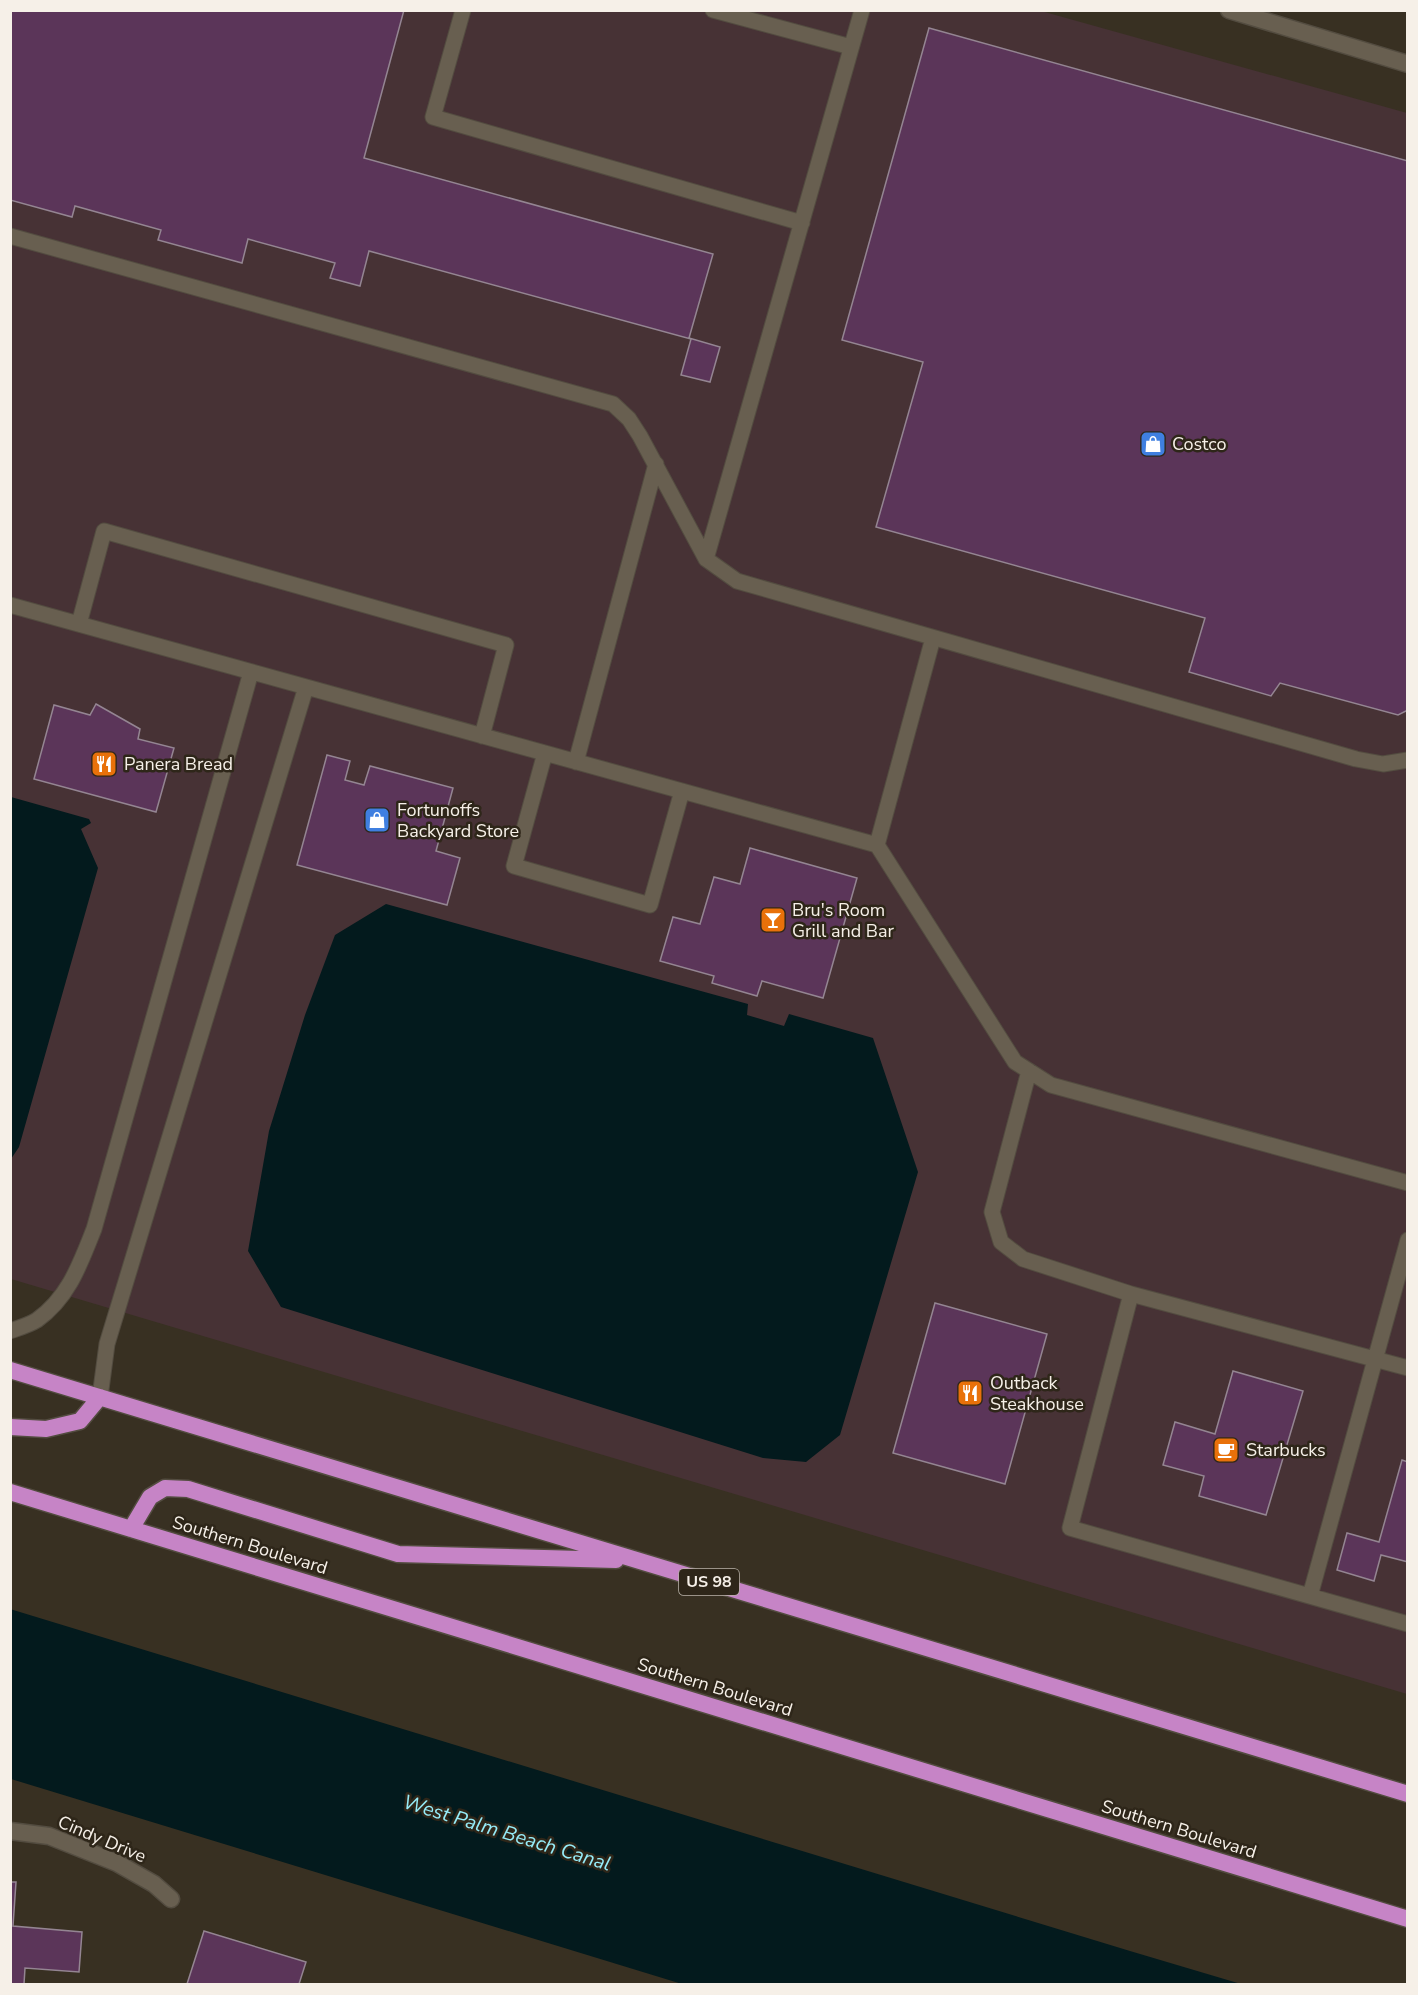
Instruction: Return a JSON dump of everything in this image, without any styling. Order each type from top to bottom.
[{"type":"highway","name":"US 98","points":[[10,1370],[1407,1794]]},
{"type":"highway","points":[[10,1427],[46,1429],[80,1421],[100,1397]]},
{"type":"highway","points":[[131,1529],[150,1497],[165,1488],[188,1489],[398,1554],[638,1560]]},
{"type":"highway","name":"Southern Boulevard","points":[[10,1492],[1407,1920]]},
{"type":"street","points":[[1229,10],[1407,64]]},
{"type":"street","name":"Cindy Drive","points":[[10,1831],[50,1836],[117,1863],[154,1884],[171,1899]]},
{"type":"lane","points":[[463,10],[433,117],[802,223]]},
{"type":"lane","points":[[713,10],[851,47]]},
{"type":"lane","points":[[706,560],[862,10]]},
{"type":"lane","points":[[10,236],[613,404],[629,419],[706,560],[737,581],[1356,759],[1383,764],[1407,760]]},
{"type":"lane","points":[[576,762],[656,465]]},
{"type":"lane","points":[[79,624],[104,531],[506,645],[482,736]]},
{"type":"lane","points":[[10,605],[877,845],[1015,1062],[1029,1071],[1051,1085],[1407,1183]]},
{"type":"lane","points":[[877,845],[933,638]]},
{"type":"lane","points":[[10,1331],[36,1321],[62,1297],[75,1276],[94,1229],[251,672]]},
{"type":"lane","points":[[100,1397],[107,1344],[306,687]]},
{"type":"lane","points":[[545,753],[514,866],[650,905],[682,791]]},
{"type":"lane","points":[[1029,1071],[992,1212],[1001,1242],[1023,1259],[1131,1294],[1407,1368]]},
{"type":"lane","points":[[1310,1596],[1407,1240]]},
{"type":"lane","points":[[1131,1294],[1070,1528],[1407,1624]]},
{"type":"shaded area","points":[[10,11],[1041,11],[1407,113],[1407,1694],[11,1279]]},
{"type":"water","points":[[11,797],[89,819],[91,823],[81,829],[98,868],[19,1147],[11,1159]]},
{"type":"water","points":[[386,904],[748,1004],[747,1015],[784,1026],[789,1014],[873,1038],[918,1172],[840,1435],[806,1462],[763,1458],[281,1307],[248,1251],[269,1131],[305,1015],[335,935]]},
{"type":"water","name":"West Palm Beach Canal","points":[[10,1609],[1241,1984],[682,1984],[11,1779]]},
{"type":"building","points":[[10,10],[404,10],[364,158],[713,254],[689,338],[720,347],[710,382],[681,375],[691,339],[369,251],[360,286],[330,278],[335,263],[248,239],[242,263],[158,240],[161,230],[75,206],[72,217],[10,200]]},
{"type":"building","name":"Costco","points":[[929,28],[1408,161],[1408,710],[1398,715],[1280,683],[1271,696],[1189,672],[1205,618],[876,527],[923,362],[842,340]]},
{"type":"building","name":"Panera Bread","points":[[96,704],[140,729],[138,739],[174,748],[156,812],[34,779],[54,705],[90,715]]},
{"type":"building","name":"Fortunoffs Backyard Store","points":[[327,755],[350,761],[345,780],[364,785],[370,766],[453,788],[436,851],[460,858],[447,905],[297,865]]},
{"type":"building","name":"Bru's Room Grill and Bar","points":[[750,848],[857,878],[823,998],[762,981],[757,996],[712,983],[714,976],[660,961],[673,917],[700,924],[714,877],[740,884]]},
{"type":"building","name":"Outback Steakhouse","points":[[935,1303],[1047,1334],[1005,1484],[893,1453]]},
{"type":"building","name":"Starbucks","points":[[1233,1371],[1303,1391],[1266,1515],[1199,1496],[1204,1476],[1163,1465],[1175,1422],[1215,1434]]},
{"type":"building","points":[[1402,1460],[1408,1462],[1408,1562],[1381,1555],[1374,1581],[1337,1570],[1347,1533],[1379,1542]]},
{"type":"building","points":[[10,1882],[16,1882],[13,1926],[82,1932],[79,1972],[25,1968],[24,1984],[10,1984]]},
{"type":"building","points":[[204,1931],[306,1962],[299,1984],[187,1984]]},
{"type":"place","name":"Costco","points":[[1153,444]]},
{"type":"place","name":"Panera Bread","points":[[104,764]]},
{"type":"place","name":"Fortunoffs Backyard Store","points":[[377,820]]},
{"type":"place","name":"Bru's Room Grill and Bar","points":[[773,920]]},
{"type":"place","name":"Outback Steakhouse","points":[[970,1393]]},
{"type":"place","name":"Starbucks","points":[[1226,1450]]}]
